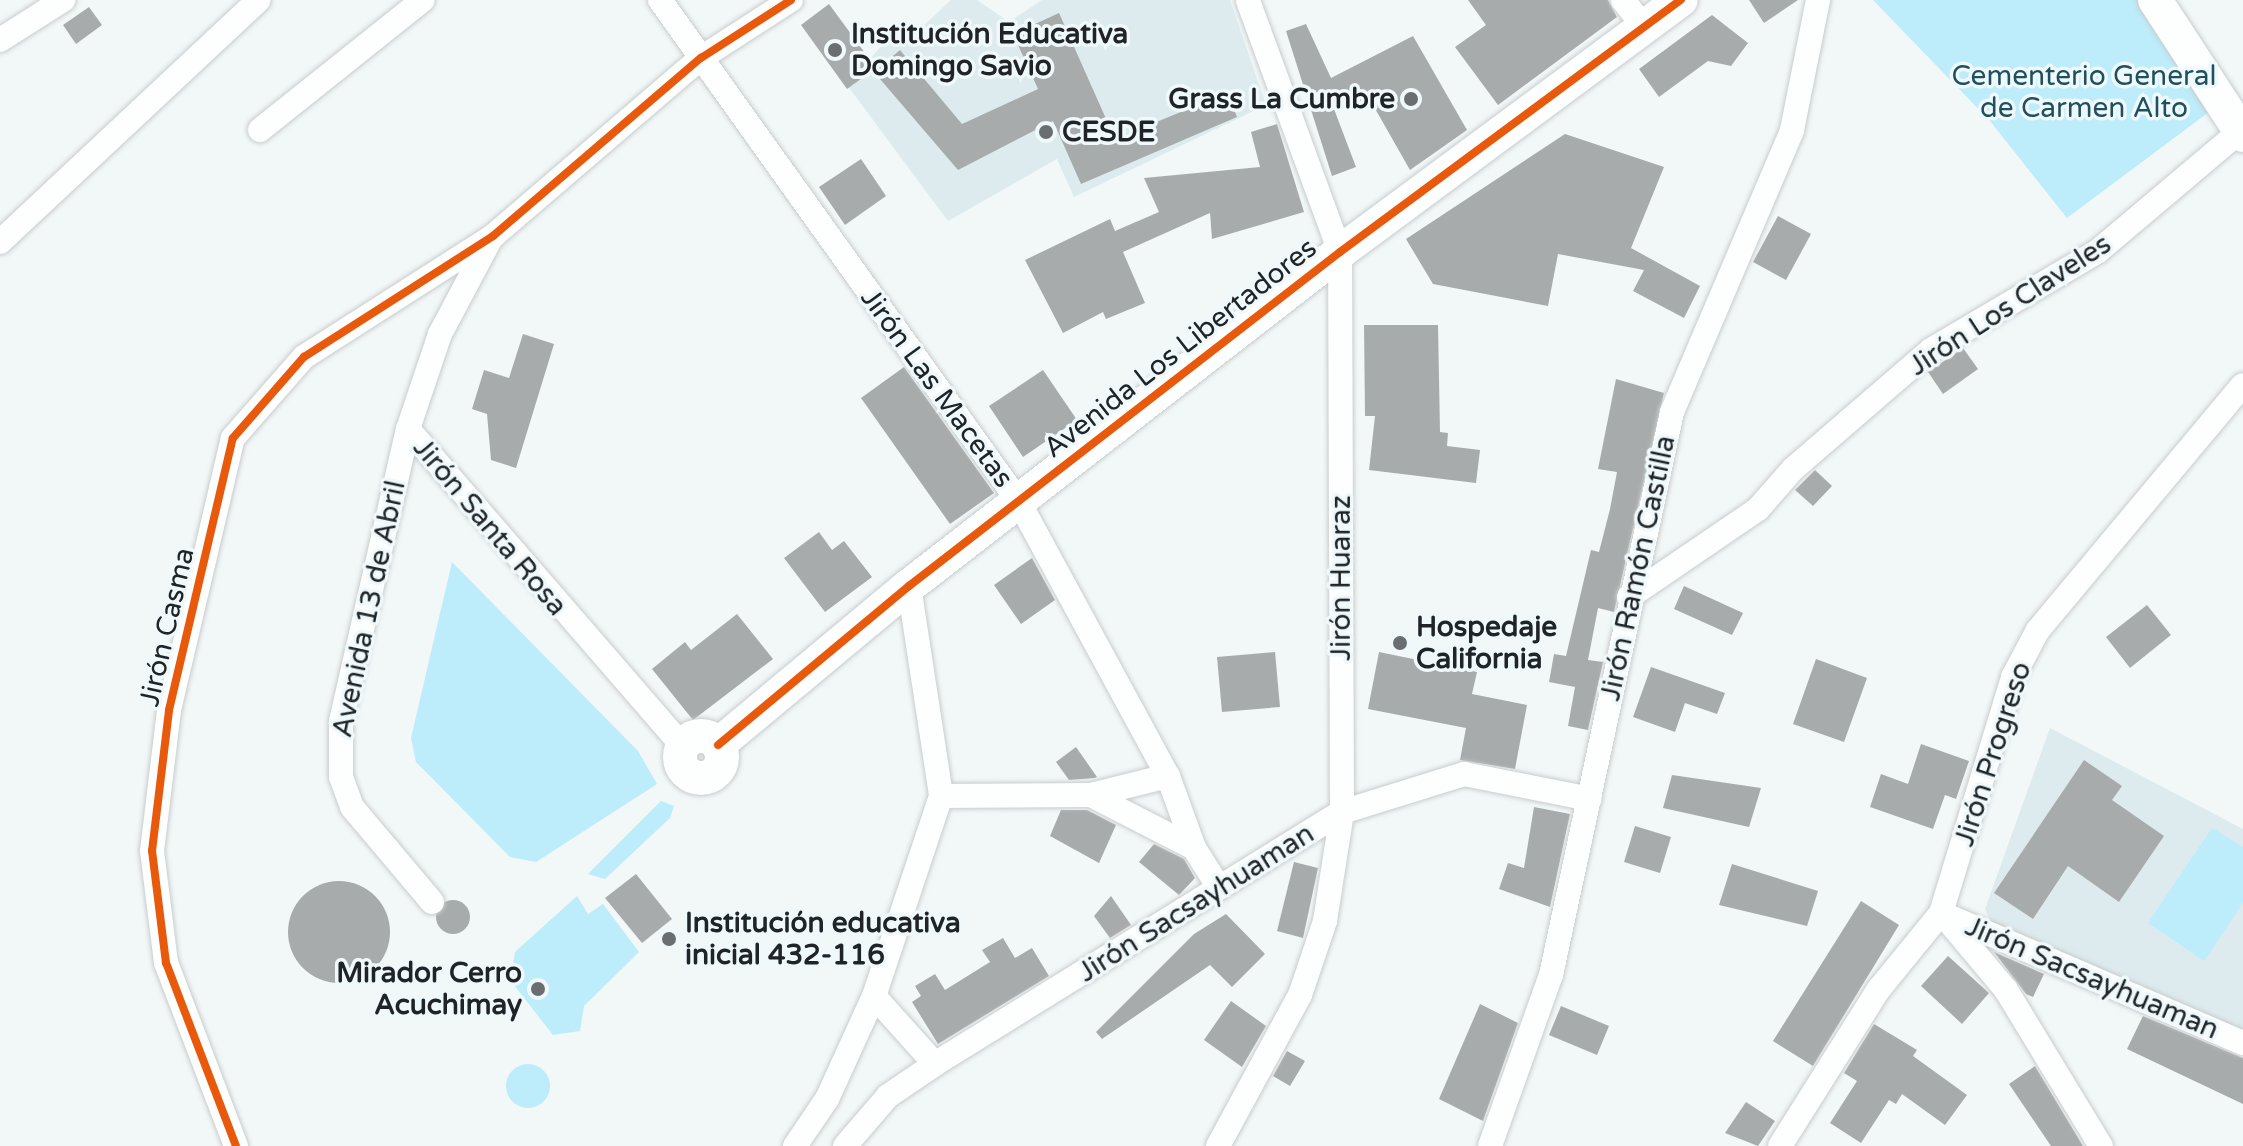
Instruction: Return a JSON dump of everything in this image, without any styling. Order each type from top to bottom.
[{"type":"street","points":[[0,40],[63,0]]},
{"type":"street","points":[[3,232],[259,0]]},
{"type":"street","points":[[260,130],[423,0]]},
{"type":"street","name":"Jirón Las Macetas","points":[[660,0],[1019,502],[1168,776],[1194,848],[1218,886]]},
{"type":"street","points":[[493,236],[701,58],[791,0]]},
{"type":"street","name":"Jirón Huaraz","points":[[1218,1146],[1300,995],[1325,921],[1342,812],[1340,252],[1248,0]]},
{"type":"street","points":[[1623,0],[1644,27]]},
{"type":"street","name":"Avenida Los Libertadores","points":[[683,746],[680,764],[703,779],[722,762],[718,745],[909,586],[1340,252],[1681,0]]},
{"type":"street","name":"Jirón Ramón Castilla","points":[[1490,1146],[1551,975],[1590,799],[1629,597],[1672,412],[1792,130],[1818,0]]},
{"type":"street","points":[[2155,0],[2240,122]]},
{"type":"street","name":"Jirón Los Claveles","points":[[1629,597],[1758,509],[1793,469],[1931,350],[2097,252],[2240,122]]},
{"type":"street","name":"Jirón Santa Rosa","points":[[493,236],[440,334],[408,429],[683,746]]},
{"type":"street","name":"Jirón Casma","points":[[236,1146],[166,963],[152,851],[169,710],[233,438],[304,357],[493,236]]},
{"type":"street","name":"Jirón Progreso","points":[[1780,1146],[1879,989],[1941,913],[2013,677],[2038,630],[2243,385]]},
{"type":"street","name":"Avenida 13 de Abril","points":[[408,429],[339,751],[352,807],[432,902]]},
{"type":"street","points":[[795,1146],[827,1099],[874,996],[941,796],[909,586]]},
{"type":"street","name":"Jirón Sacsayhuaman","points":[[845,1146],[888,1096],[935,1064],[1342,812],[1464,774],[1590,799]]},
{"type":"street","points":[[941,796],[1091,795],[1168,776]]},
{"type":"street","points":[[1091,795],[1194,848]]},
{"type":"street","points":[[1941,913],[2006,990],[2101,1146]]},
{"type":"street","name":"Jirón Sacsayhuaman","points":[[1941,913],[2243,1043]]},
{"type":"street","points":[[874,996],[935,1064]]},
{"type":"shaded area","name":"CESDE","points":[[951,0],[977,0],[1009,22],[1042,0],[1230,0],[1266,105],[1074,197],[1057,159],[948,221],[847,85],[890,36],[919,30]]},
{"type":"shaded area","points":[[2050,728],[2243,829],[2243,1031],[1995,932],[1985,909]]},
{"type":"green space","name":"Cementerio General de Carmen Alto","points":[[1873,0],[2139,0],[2213,109],[2067,218],[1990,121]]},
{"type":"green space","points":[[452,562],[638,751],[657,784],[536,862],[510,857],[416,762],[411,738]]},
{"type":"green space","points":[[661,801],[674,806],[670,818],[605,879],[588,874]]},
{"type":"green space","points":[[2212,828],[2243,847],[2243,903],[2204,961],[2148,923]]},
{"type":"green space","points":[[577,896],[588,914],[603,904],[639,952],[584,1006],[580,1031],[553,1035],[510,980],[515,952]]},
{"type":"green space","points":[[528,1064],[543,1071],[550,1086],[543,1101],[528,1108],[513,1101],[506,1086],[513,1071]]},
{"type":"building","points":[[1468,0],[1608,0],[1617,17],[1498,105],[1455,47],[1486,25]]},
{"type":"building","points":[[1749,0],[1798,0],[1764,23]]},
{"type":"building","points":[[829,4],[876,68],[847,89],[801,25]]},
{"type":"building","points":[[89,7],[102,25],[76,44],[63,25]]},
{"type":"building","points":[[1059,13],[1115,139],[1227,93],[1237,117],[1081,184],[1053,121],[958,170],[874,72],[900,50],[962,124],[1038,89],[1013,34]]},
{"type":"building","points":[[1712,15],[1748,43],[1731,66],[1708,61],[1659,97],[1639,69]]},
{"type":"building","points":[[1306,24],[1331,78],[1413,36],[1467,130],[1410,170],[1369,98],[1334,109],[1356,167],[1332,176],[1286,31]]},
{"type":"building","points":[[1277,124],[1304,212],[1212,239],[1210,213],[1123,252],[1145,303],[1106,319],[1103,312],[1063,333],[1025,260],[1110,219],[1115,231],[1159,212],[1144,178],[1260,167],[1251,132]]},
{"type":"building","points":[[1565,134],[1664,167],[1631,248],[1700,286],[1684,318],[1633,291],[1644,270],[1558,254],[1548,306],[1433,284],[1406,239]]},
{"type":"building","points":[[861,159],[886,196],[845,225],[819,187]]},
{"type":"building","points":[[1778,216],[1811,234],[1786,280],[1753,262]]},
{"type":"building","points":[[1364,325],[1438,325],[1440,432],[1448,433],[1447,446],[1480,450],[1476,483],[1369,470],[1375,416],[1365,416]]},
{"type":"building","points":[[523,334],[554,344],[516,468],[491,460],[487,414],[472,409],[484,370],[509,378]]},
{"type":"building","points":[[1963,348],[1978,369],[1943,394],[1928,372]]},
{"type":"building","points":[[904,367],[994,493],[950,524],[861,398]]},
{"type":"building","points":[[1043,370],[1077,420],[1023,457],[989,406]]},
{"type":"building","points":[[1616,379],[1664,393],[1614,612],[1598,608],[1588,660],[1603,662],[1588,730],[1568,726],[1575,687],[1549,682],[1554,654],[1566,656],[1591,550],[1599,552],[1610,509],[1617,472],[1598,469]]},
{"type":"building","points":[[1815,470],[1832,486],[1813,506],[1795,490]]},
{"type":"building","points":[[819,532],[832,550],[844,541],[872,577],[825,612],[784,558]]},
{"type":"building","points":[[1032,558],[1055,600],[1021,624],[994,585]]},
{"type":"building","points":[[1684,586],[1743,613],[1732,635],[1674,609]]},
{"type":"building","points":[[2147,605],[2171,635],[2130,668],[2106,637]]},
{"type":"building","points":[[737,614],[773,659],[693,720],[652,669],[685,642],[691,650]]},
{"type":"building","points":[[1275,652],[1280,707],[1222,712],[1217,657]]},
{"type":"building","points":[[1379,652],[1477,672],[1472,694],[1527,705],[1515,769],[1460,760],[1466,728],[1368,709]]},
{"type":"building","points":[[1816,659],[1867,678],[1844,742],[1793,724]]},
{"type":"building","points":[[1651,667],[1725,693],[1717,714],[1685,703],[1675,732],[1633,717]]},
{"type":"building","points":[[1921,744],[1969,761],[1956,799],[1945,795],[1933,829],[1870,807],[1881,774],[1908,784]]},
{"type":"building","points":[[1076,747],[1097,777],[1069,780],[1056,762]]},
{"type":"building","points":[[2084,760],[2122,786],[2112,800],[2164,836],[2119,902],[2068,866],[2033,919],[1994,893]]},
{"type":"building","points":[[1672,775],[1761,788],[1749,827],[1663,808]]},
{"type":"building","points":[[1534,807],[1570,814],[1550,907],[1499,889],[1508,863],[1524,868]]},
{"type":"building","points":[[1061,810],[1087,810],[1116,825],[1099,863],[1050,836]]},
{"type":"building","points":[[1635,826],[1671,837],[1660,873],[1624,862]]},
{"type":"building","points":[[1154,844],[1184,859],[1195,878],[1179,895],[1139,862]]},
{"type":"building","points":[[1294,862],[1318,868],[1303,938],[1277,931]]},
{"type":"building","points":[[1732,864],[1818,891],[1807,926],[1719,905]]},
{"type":"building","points":[[636,874],[672,919],[642,943],[605,898]]},
{"type":"building","points":[[339,881],[368,889],[382,903],[390,932],[382,961],[368,975],[339,983],[310,975],[296,961],[288,932],[296,903],[310,889]]},
{"type":"building","points":[[1111,896],[1131,925],[1110,938],[1094,916]]},
{"type":"building","points":[[453,900],[465,905],[470,917],[465,929],[453,934],[441,929],[436,917],[441,905]]},
{"type":"building","points":[[1861,901],[1899,925],[1813,1066],[1773,1041]]},
{"type":"building","points":[[1226,914],[1265,954],[1232,987],[1210,965],[1102,1039],[1096,1032],[1194,934]]},
{"type":"building","points":[[1003,938],[1015,958],[1032,948],[1049,976],[938,1044],[912,1002],[921,996],[915,986],[935,974],[945,990],[990,962],[982,950]]},
{"type":"building","points":[[1994,952],[2044,974],[2033,997],[2026,994]]},
{"type":"building","points":[[1948,956],[1989,993],[1962,1024],[1921,986]]},
{"type":"building","points":[[1231,1001],[1266,1026],[1242,1067],[1204,1040]]},
{"type":"building","points":[[1480,1004],[1518,1023],[1483,1121],[1439,1099]]},
{"type":"building","points":[[1561,1006],[1609,1026],[1597,1055],[1549,1035]]},
{"type":"building","points":[[2143,1016],[2243,1058],[2243,1104],[2127,1049]]},
{"type":"building","points":[[1874,1024],[1917,1050],[1913,1056],[1967,1095],[1945,1125],[1902,1094],[1896,1104],[1889,1100],[1861,1143],[1830,1123],[1857,1081],[1844,1073]]},
{"type":"building","points":[[1287,1051],[1305,1061],[1290,1086],[1273,1076]]},
{"type":"building","points":[[2035,1066],[2083,1146],[2051,1146],[2009,1084]]},
{"type":"building","points":[[1746,1102],[1775,1121],[1758,1146],[1725,1133]]},
{"type":"cycle path","points":[[236,1146],[166,963],[152,851],[169,710],[233,438],[304,357],[493,236],[701,58],[791,0]]},
{"type":"cycle path","points":[[718,745],[909,586],[1340,252],[1681,0]]},
{"type":"place","name":"Institución Educativa Domingo Savio","points":[[835,50]]},
{"type":"place","name":"Grass La Cumbre","points":[[1411,99]]},
{"type":"place","name":"CESDE","points":[[1046,132]]},
{"type":"place","name":"Hospedaje California","points":[[1400,643]]},
{"type":"place","name":"Institución educativa inicial 432-116","points":[[669,939]]},
{"type":"place","name":"Mirador Cerro Acuchimay","points":[[538,989]]}]
